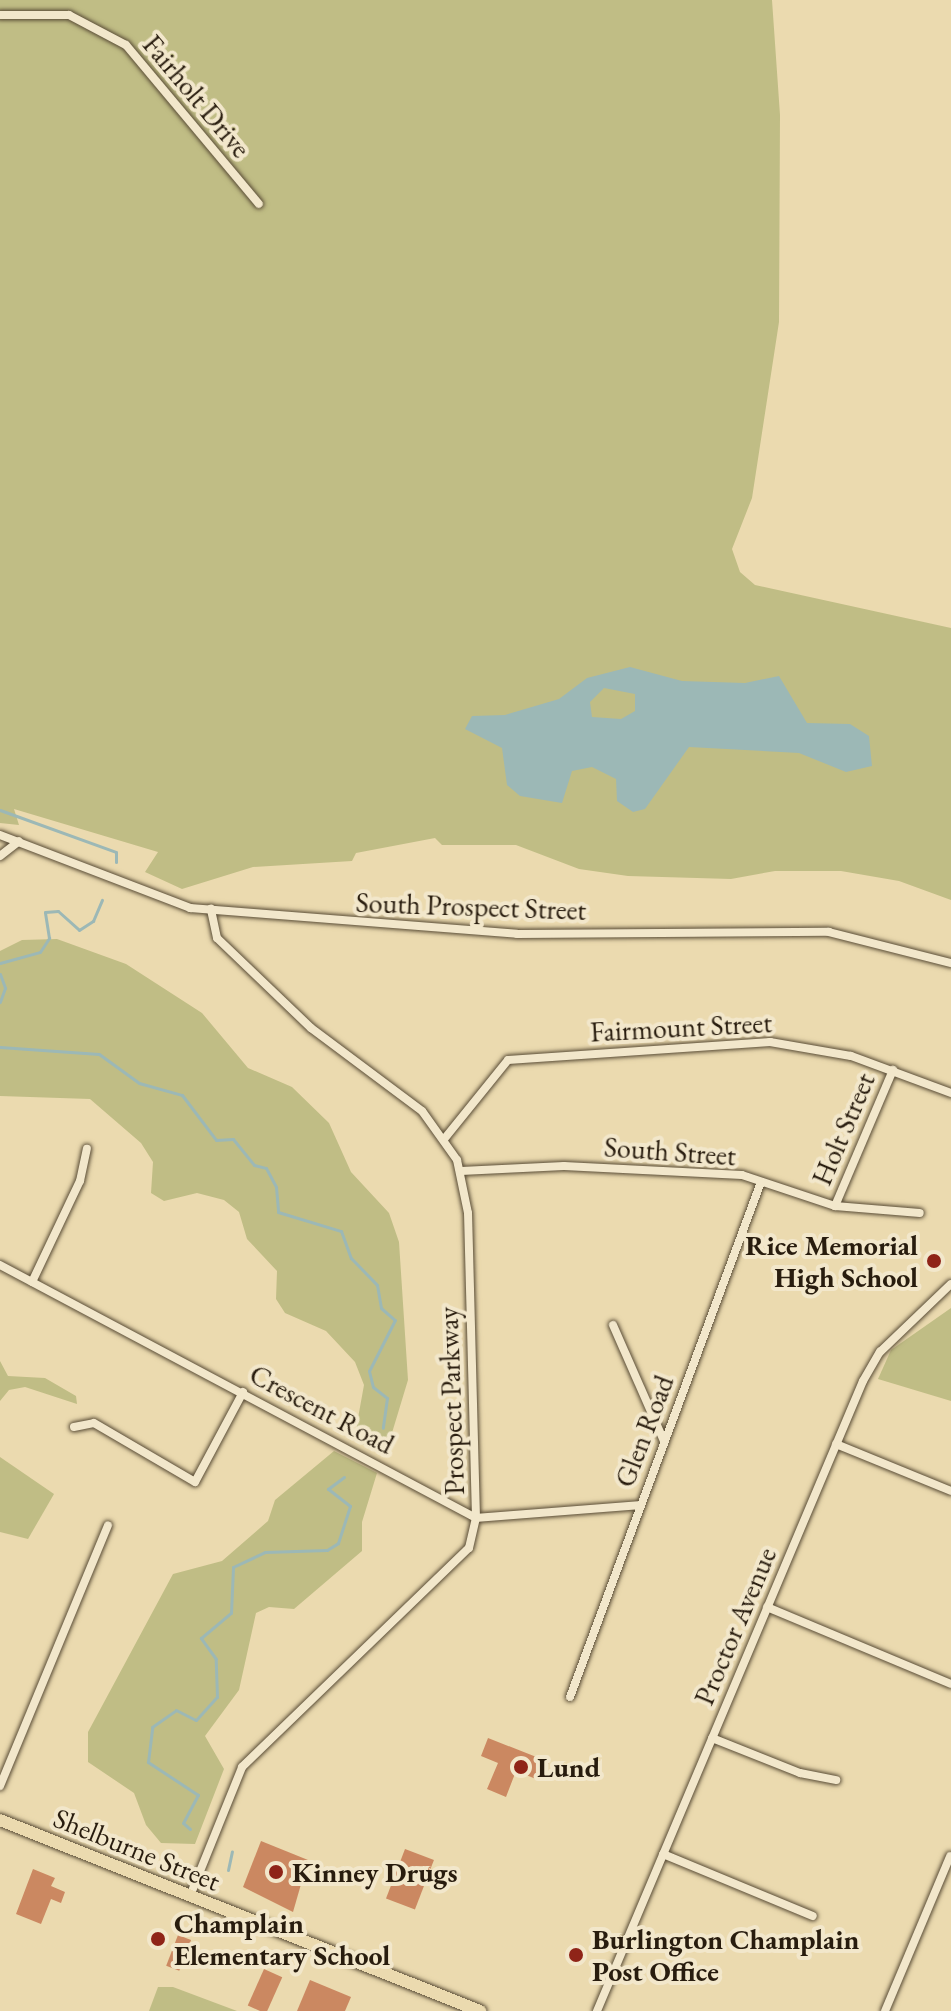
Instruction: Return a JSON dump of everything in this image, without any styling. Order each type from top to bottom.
[{"type":"main road","name":"Shelburne Street","points":[[0,1820],[480,2011]]},
{"type":"street","name":"Fairholt Drive","points":[[0,15],[69,15],[126,45],[259,204]]},
{"type":"street","name":"South Prospect Street","points":[[0,835],[181,905],[517,934],[829,932],[951,963]]},
{"type":"street","points":[[0,856],[19,841]]},
{"type":"street","name":"Prospect Parkway","points":[[190,1896],[242,1767],[469,1548],[476,1518],[468,1213],[461,1171],[445,1138],[413,1104],[283,1002],[213,934],[211,909]]},
{"type":"street","name":"Fairmount Street","points":[[445,1138],[508,1060],[753,1041],[851,1056],[951,1093]]},
{"type":"street","name":"Holt Street","points":[[835,1206],[893,1070]]},
{"type":"street","points":[[32,1282],[84,1172],[87,1149]]},
{"type":"street","name":"South Street","points":[[461,1171],[564,1166],[724,1174],[761,1182],[835,1206],[920,1213]]},
{"type":"street","name":"Glen Road","points":[[570,1697],[761,1182]]},
{"type":"street","name":"Crescent Road","points":[[0,1265],[476,1518]]},
{"type":"street","name":"Proctor Avenue","points":[[597,2011],[836,1444],[875,1359],[951,1284]]},
{"type":"street","points":[[613,1325],[664,1441]]},
{"type":"street","points":[[74,1427],[94,1423],[195,1482],[243,1392]]},
{"type":"street","points":[[836,1444],[951,1491]]},
{"type":"street","points":[[476,1518],[640,1505]]},
{"type":"street","points":[[0,1786],[108,1525]]},
{"type":"street","points":[[767,1607],[951,1684]]},
{"type":"street","points":[[712,1738],[800,1773],[836,1780]]},
{"type":"street","points":[[663,1854],[813,1916]]},
{"type":"street","points":[[885,2011],[950,1856]]},
{"type":"shaded area","points":[[0,0],[772,0],[780,115],[779,322],[752,498],[732,549],[740,572],[755,585],[951,628],[951,900],[899,881],[841,871],[775,871],[731,879],[628,876],[579,869],[516,845],[442,845],[435,838],[356,853],[352,861],[253,867],[182,889],[145,872],[158,852],[14,809],[19,825],[0,823]]},
{"type":"shaded area","points":[[57,939],[126,964],[202,1013],[248,1068],[292,1087],[329,1123],[351,1172],[389,1213],[399,1242],[408,1380],[385,1456],[354,1440],[364,1385],[355,1362],[326,1331],[285,1313],[276,1299],[277,1271],[247,1239],[239,1212],[224,1200],[197,1193],[164,1201],[151,1193],[153,1162],[141,1143],[90,1099],[0,1096],[0,951],[22,940]]},
{"type":"shaded area","points":[[951,1308],[951,1401],[878,1379],[891,1350]]},
{"type":"shaded area","points":[[0,1361],[8,1376],[45,1378],[76,1396],[77,1404],[25,1387],[9,1390],[0,1401]]},
{"type":"shaded area","points":[[334,1451],[377,1473],[362,1522],[362,1551],[294,1609],[269,1607],[256,1613],[239,1690],[205,1736],[224,1769],[195,1844],[161,1843],[146,1825],[134,1793],[88,1762],[88,1732],[173,1574],[222,1561],[268,1521],[275,1500]]},
{"type":"shaded area","points":[[0,1457],[54,1494],[28,1539],[0,1532]]},
{"type":"shaded area","points":[[158,1987],[173,1987],[237,2011],[149,2011]]},
{"type":"water","points":[[630,667],[682,681],[745,683],[779,676],[807,723],[850,724],[869,736],[872,766],[846,772],[799,753],[689,747],[645,809],[633,812],[617,801],[616,779],[592,767],[572,771],[562,803],[520,796],[507,785],[502,748],[465,729],[472,716],[505,715],[559,699],[587,678]],"holes":[[[604,688],[635,694],[635,711],[621,719],[592,717],[590,702]]]},
{"type":"building","name":"Lund","points":[[488,1738],[549,1762],[541,1781],[516,1771],[506,1797],[487,1789],[498,1763],[481,1756]]},
{"type":"building","name":"Kinney Drugs","points":[[261,1841],[308,1860],[293,1912],[243,1887]]},
{"type":"building","points":[[405,1849],[434,1860],[415,1910],[386,1898]]},
{"type":"building","points":[[33,1869],[55,1878],[51,1886],[65,1892],[61,1903],[51,1899],[41,1924],[16,1914]]},
{"type":"building","points":[[178,1935],[191,1940],[179,1971],[166,1966]]},
{"type":"building","points":[[264,1969],[282,1977],[267,2011],[248,2006]]},
{"type":"building","points":[[310,1980],[351,1997],[345,2011],[297,2011]]},
{"type":"waterway","points":[[0,810],[116,852],[116,862]]},
{"type":"waterway","points":[[0,963],[40,952],[49,938],[45,912],[58,911],[79,930],[93,921],[102,900]]},
{"type":"waterway","points":[[0,974],[5,988],[0,1002]]},
{"type":"waterway","points":[[0,1047],[99,1054],[139,1083],[182,1095],[216,1140],[233,1139],[254,1165],[266,1168],[276,1187],[278,1212],[341,1231],[351,1258],[377,1285],[381,1308],[395,1320],[369,1371],[373,1387],[387,1398],[383,1428]]},
{"type":"waterway","points":[[190,1829],[183,1823],[198,1795],[148,1762],[152,1727],[176,1710],[196,1720],[217,1697],[216,1659],[201,1638],[231,1613],[233,1567],[265,1552],[327,1550],[338,1543],[350,1506],[328,1489],[344,1477]]},
{"type":"waterway","points":[[228,1870],[232,1851]]},
{"type":"place","name":"Rice Memorial High School","points":[[934,1261]]},
{"type":"place","name":"Lund","points":[[521,1767]]},
{"type":"place","name":"Kinney Drugs","points":[[276,1872]]},
{"type":"place","name":"Champlain Elementary School","points":[[158,1939]]},
{"type":"place","name":"Burlington Champlain Post Office","points":[[576,1955]]}]
